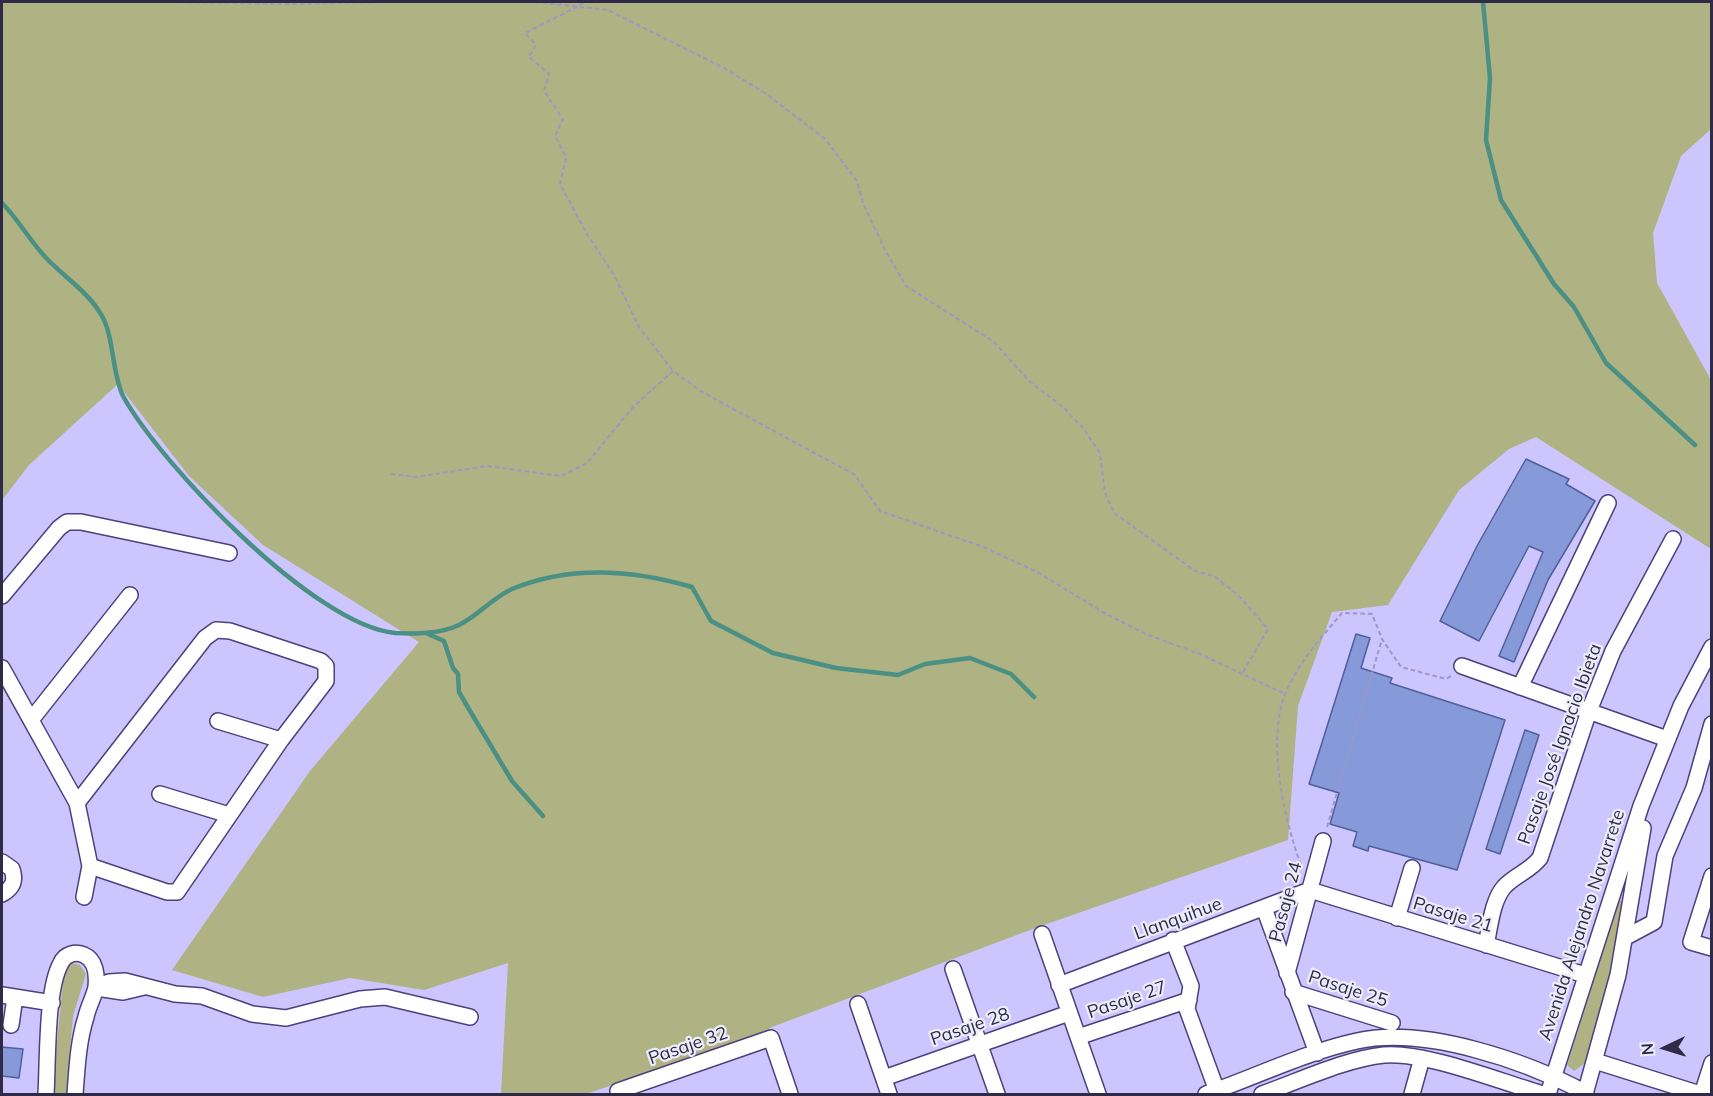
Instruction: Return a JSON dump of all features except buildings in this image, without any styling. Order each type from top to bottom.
[{"type":"street","points":[[1520,687],[1608,502]]},
{"type":"street","points":[[2,596],[59,528],[67,522],[81,522],[229,553]]},
{"type":"street","name":"Pasaje José Ignacio Ibieta","points":[[1486,945],[1498,895],[1505,886],[1533,868],[1540,858],[1589,711],[1613,651],[1673,539]]},
{"type":"street","points":[[31,720],[130,595]]},
{"type":"street","points":[[77,803],[205,638],[216,630],[230,632],[309,657],[326,666],[326,681],[280,740],[180,889],[174,893],[90,866]]},
{"type":"street","name":"Avenida Alejandro Navarrete","points":[[1585,1094],[1626,937],[1641,837],[1657,770],[1681,706],[1712,647]]},
{"type":"street","points":[[1462,666],[1667,739]]},
{"type":"street","points":[[2,668],[77,803],[90,866],[84,897]]},
{"type":"street","points":[[218,721],[280,740]]},
{"type":"street","points":[[1626,937],[1654,922],[1665,856],[1694,788],[1712,724]]},
{"type":"street","name":"Avenida Alejandro Navarrete","points":[[1548,1095],[1641,806],[1657,770]]},
{"type":"street","points":[[160,794],[229,815]]},
{"type":"street","name":"Pasaje 24","points":[[1287,973],[1323,841]]},
{"type":"street","points":[[2,862],[12,869],[14,882],[10,889],[2,894]]},
{"type":"street","points":[[1397,918],[1412,868]]},
{"type":"street","points":[[1712,876],[1705,917],[1691,942],[1712,948]]},
{"type":"street","name":"Pasaje 21","points":[[1310,890],[1585,975]]},
{"type":"street","name":"Llanquihue","points":[[1059,985],[1310,890]]},
{"type":"street","name":"Pasaje 25","points":[[1264,908],[1317,1053]]},
{"type":"street","points":[[1042,934],[1098,1095]]},
{"type":"street","points":[[1173,940],[1191,986],[1187,1009],[1211,1093],[1355,1041],[1395,1036],[1444,1042],[1554,1076],[1585,1094]]},
{"type":"street","points":[[46,1095],[52,1003],[60,963],[69,955],[84,954],[92,961],[96,972],[96,987],[81,1040],[75,1095]]},
{"type":"street","points":[[953,969],[997,1095]]},
{"type":"street","points":[[96,987],[116,981],[202,996],[252,1014],[274,1018],[286,1018],[360,999],[385,997],[470,1017]]},
{"type":"street","name":"Pasaje 25","points":[[1293,992],[1392,1023]]},
{"type":"street","points":[[11,1025],[8,996],[52,1003]]},
{"type":"street","name":"Pasaje 27","points":[[1078,1037],[1189,999]]},
{"type":"street","points":[[858,1004],[889,1095]]},
{"type":"street","name":"Pasaje 28","points":[[884,1078],[1069,1013]]},
{"type":"street","name":"Pasaje 32","points":[[618,1091],[771,1038],[790,1095]]},
{"type":"street","points":[[1262,1095],[1372,1057],[1395,1055],[1422,1059],[1543,1095]]},
{"type":"street","points":[[1412,1095],[1422,1059]]},
{"type":"street","points":[[1595,1061],[1701,1095],[1712,1063]]},
{"type":"street","points":[[1563,1095],[1585,1094]]},
{"type":"path","points":[[165,2],[293,4],[385,2]]},
{"type":"path","points":[[535,2],[608,10],[680,44],[765,93],[825,139],[857,181],[863,203],[886,252],[906,286],[994,342],[1029,381],[1063,406],[1083,428],[1100,453],[1105,493],[1114,513],[1195,571],[1214,576],[1240,597],[1268,629],[1242,674]]},
{"type":"path","points":[[583,2],[525,33],[536,45],[528,57],[549,74],[544,91],[563,119],[555,136],[566,157],[560,184],[588,236],[613,273],[639,327],[673,371],[702,392],[855,475],[880,511],[986,548],[1039,573],[1127,624],[1285,694]]},
{"type":"path","points":[[391,474],[416,477],[486,466],[561,476],[587,463],[633,407],[673,371]]},
{"type":"path","points":[[1302,867],[1277,761],[1285,694],[1308,653],[1342,613],[1372,614],[1382,639],[1401,667],[1446,679],[1462,666]]},
{"type":"path","points":[[1323,841],[1382,639]]},
{"type":"green space","points":[[2,2],[1711,2],[1711,129],[1681,156],[1653,233],[1657,283],[1711,380],[1711,549],[1536,437],[1509,449],[1459,490],[1388,605],[1332,612],[1298,706],[1288,840],[1038,927],[772,1027],[760,1035],[586,1094],[501,1094],[508,963],[424,990],[350,978],[263,997],[172,970],[310,771],[419,642],[263,545],[189,476],[118,384],[29,465],[2,500]]},
{"type":"green space","points":[[1619,900],[1624,903],[1616,964],[1585,1063],[1574,1071],[1567,1065]]},
{"type":"green space","points":[[72,963],[80,965],[86,974],[73,1016],[66,1094],[52,1094],[64,970]]},
{"type":"waterway","points":[[1483,2],[1490,78],[1486,140],[1501,200],[1554,284],[1574,307],[1606,363],[1695,445]]},
{"type":"waterway","points":[[2,203],[42,253],[97,308],[109,334],[119,387],[123,396],[142,426],[170,461],[243,538],[284,573],[324,603],[362,624],[395,633],[436,632],[459,625],[505,593],[534,581],[579,573],[625,574],[692,587],[711,621],[773,653],[836,668],[898,675],[925,664],[970,658],[1011,674],[1034,697]]},
{"type":"waterway","points":[[428,634],[444,641],[453,668],[458,674],[459,692],[512,781],[543,816]]}]
